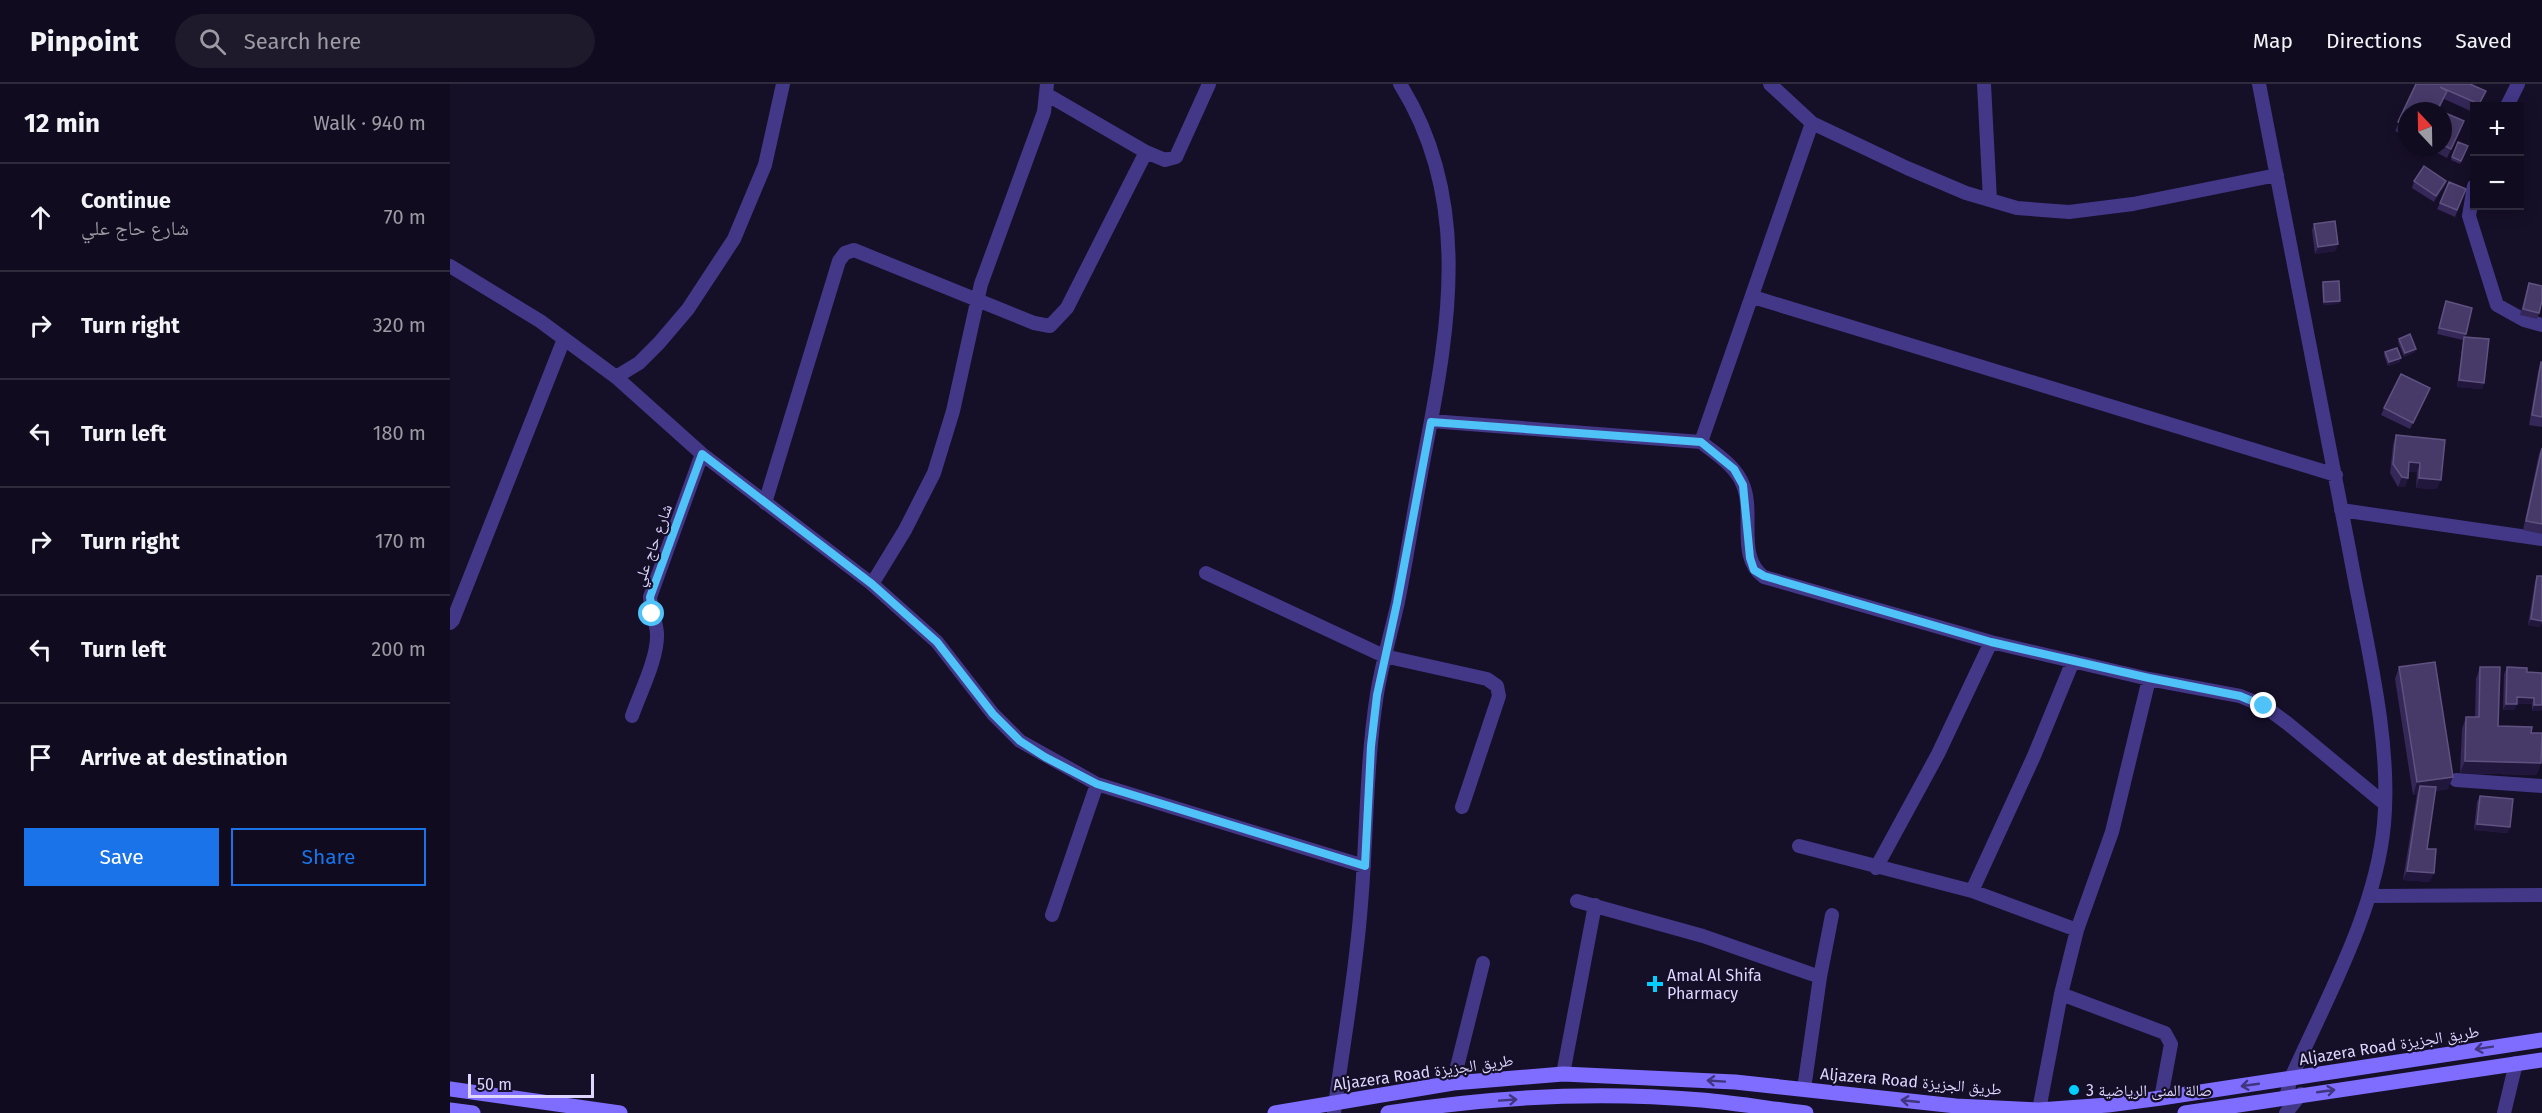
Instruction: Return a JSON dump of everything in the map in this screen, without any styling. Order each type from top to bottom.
[{"type":"main road","name":"Aljazera Road طريق الجزيزة","points":[[1275,1113],[1335,1107],[1453,1083],[1563,1074],[1642,1076],[1804,1089],[1956,1106],[2039,1110],[2161,1098],[2542,1040]]},
{"type":"main road","points":[[2186,1113],[2244,1109],[2293,1096],[2542,1060]]},
{"type":"main road","points":[[450,1089],[620,1113]]},
{"type":"main road","points":[[1388,1113],[1506,1099],[1607,1096],[1701,1100],[1806,1113]]},
{"type":"main road","points":[[450,1110],[473,1113]]},
{"type":"street","points":[[616,377],[639,363],[659,343],[688,309],[734,239],[765,165],[783,84]]},
{"type":"street","points":[[872,584],[934,473],[952,411],[981,284],[1044,112],[1047,89],[1146,152],[1165,160],[1176,157],[1209,84]]},
{"type":"street","points":[[1335,1107],[1361,909],[1371,746],[1384,656],[1397,603],[1442,372],[1449,310],[1448,228],[1433,157],[1418,117],[1401,84]]},
{"type":"street","points":[[1770,84],[1812,123],[1966,193],[2017,208],[2070,212],[2133,204],[2277,175]]},
{"type":"street","points":[[1984,84],[1990,200]]},
{"type":"street","points":[[2259,84],[2336,475],[2377,704],[2386,773],[2384,825],[2370,896],[2291,1078],[2293,1096],[2286,1113]]},
{"type":"street","points":[[2509,102],[2518,84]]},
{"type":"street","points":[[1701,442],[1812,123]]},
{"type":"street","points":[[765,503],[839,261],[845,253],[854,250],[1034,323],[1050,326],[1067,308],[1146,152]]},
{"type":"street","points":[[2470,210],[2469,216],[2497,305],[2524,320],[2542,325]]},
{"type":"street","points":[[450,266],[469,276],[564,339],[616,377],[702,454],[872,584],[937,642],[993,714],[1020,741],[1097,784],[1365,866]]},
{"type":"street","points":[[1753,297],[2336,475]]},
{"type":"street","points":[[450,623],[508,486],[564,339]]},
{"type":"street","points":[[1431,422],[1701,442],[1734,469],[1743,485],[1750,558],[1754,570],[1764,576],[1991,642],[2240,696],[2264,706],[2385,804]]},
{"type":"street","name":"شارع حاج علي","points":[[632,716],[656,648],[658,632],[652,614],[650,597],[702,454]]},
{"type":"street","points":[[2341,510],[2542,539]]},
{"type":"street","points":[[1206,573],[1384,656],[1486,679],[1497,686],[1499,696],[1462,807]]},
{"type":"street","points":[[1876,868],[1938,754],[1991,642]]},
{"type":"street","points":[[1972,891],[2034,756],[2073,661]]},
{"type":"street","points":[[2039,1110],[2061,994],[2077,930],[2112,832],[2149,678]]},
{"type":"street","points":[[2456,780],[2529,783],[2542,786]]},
{"type":"street","points":[[1052,915],[1097,784]]},
{"type":"street","points":[[1799,846],[1876,868],[1972,891],[2077,930]]},
{"type":"street","points":[[2370,896],[2542,895]]},
{"type":"street","points":[[1577,901],[1703,936],[1820,977]]},
{"type":"street","points":[[1563,1074],[1595,905]]},
{"type":"street","points":[[1804,1089],[1820,977],[1832,915]]},
{"type":"street","points":[[1453,1083],[1483,963]]},
{"type":"street","points":[[2061,994],[2165,1033],[2171,1044],[2161,1098]]},
{"type":"street","points":[[2504,1113],[2516,1063]]},
{"type":"building","points":[[2416,84],[2470,84],[2486,91],[2480,102],[2474,102],[2440,87],[2447,91],[2442,102],[2407,102]]},
{"type":"building","points":[[2452,116],[2464,121],[2452,147]]},
{"type":"building","points":[[2458,142],[2468,146],[2461,161],[2452,157]]},
{"type":"building","points":[[2424,166],[2446,181],[2436,196],[2414,181]]},
{"type":"building","points":[[2449,182],[2466,189],[2457,210],[2440,203]]},
{"type":"building","points":[[2335,221],[2338,244],[2318,247],[2314,224]]},
{"type":"building","points":[[2339,281],[2340,301],[2324,302],[2323,282]]},
{"type":"building","points":[[2529,283],[2542,286],[2539,313],[2523,309]]},
{"type":"building","points":[[2446,301],[2472,308],[2466,334],[2439,328]]},
{"type":"building","points":[[2410,334],[2416,349],[2405,353],[2399,339]]},
{"type":"building","points":[[2464,337],[2489,339],[2484,383],[2459,380]]},
{"type":"building","points":[[2397,348],[2401,358],[2389,362],[2385,352]]},
{"type":"building","points":[[2542,362],[2542,417],[2532,415]]},
{"type":"building","points":[[2401,374],[2430,388],[2413,423],[2384,408]]},
{"type":"building","points":[[2396,435],[2445,440],[2441,480],[2419,478],[2420,463],[2409,462],[2408,478],[2402,477],[2393,464]]},
{"type":"building","points":[[2542,448],[2542,524],[2526,521]]},
{"type":"building","points":[[2537,576],[2542,576],[2542,621],[2531,619]]},
{"type":"building","points":[[2435,662],[2453,777],[2417,782],[2399,667]]},
{"type":"building","points":[[2480,667],[2500,667],[2498,726],[2532,727],[2531,733],[2542,733],[2541,763],[2465,761],[2466,717],[2479,717]]},
{"type":"building","points":[[2507,667],[2527,668],[2527,672],[2542,673],[2542,705],[2534,705],[2534,698],[2517,697],[2517,704],[2506,704]]},
{"type":"building","points":[[2420,786],[2436,787],[2427,849],[2436,849],[2434,873],[2407,871]]},
{"type":"building","points":[[2480,796],[2513,799],[2510,827],[2477,824]]},
{"type":"place","name":"Amal Al Shifa Pharmacy","points":[[1655,984]]},
{"type":"place","name":"صالة المنى الرياضية 3","points":[[2074,1090]]},
{"type":"route","points":[[652,614],[650,597],[702,454],[872,584],[937,642],[993,714],[1020,741],[1045,757],[1097,784],[1365,866],[1366,817],[1377,695],[1431,422],[1701,442],[1734,469],[1743,485],[1750,558],[1754,570],[1764,576],[1991,642],[2240,696],[2264,706]]}]
